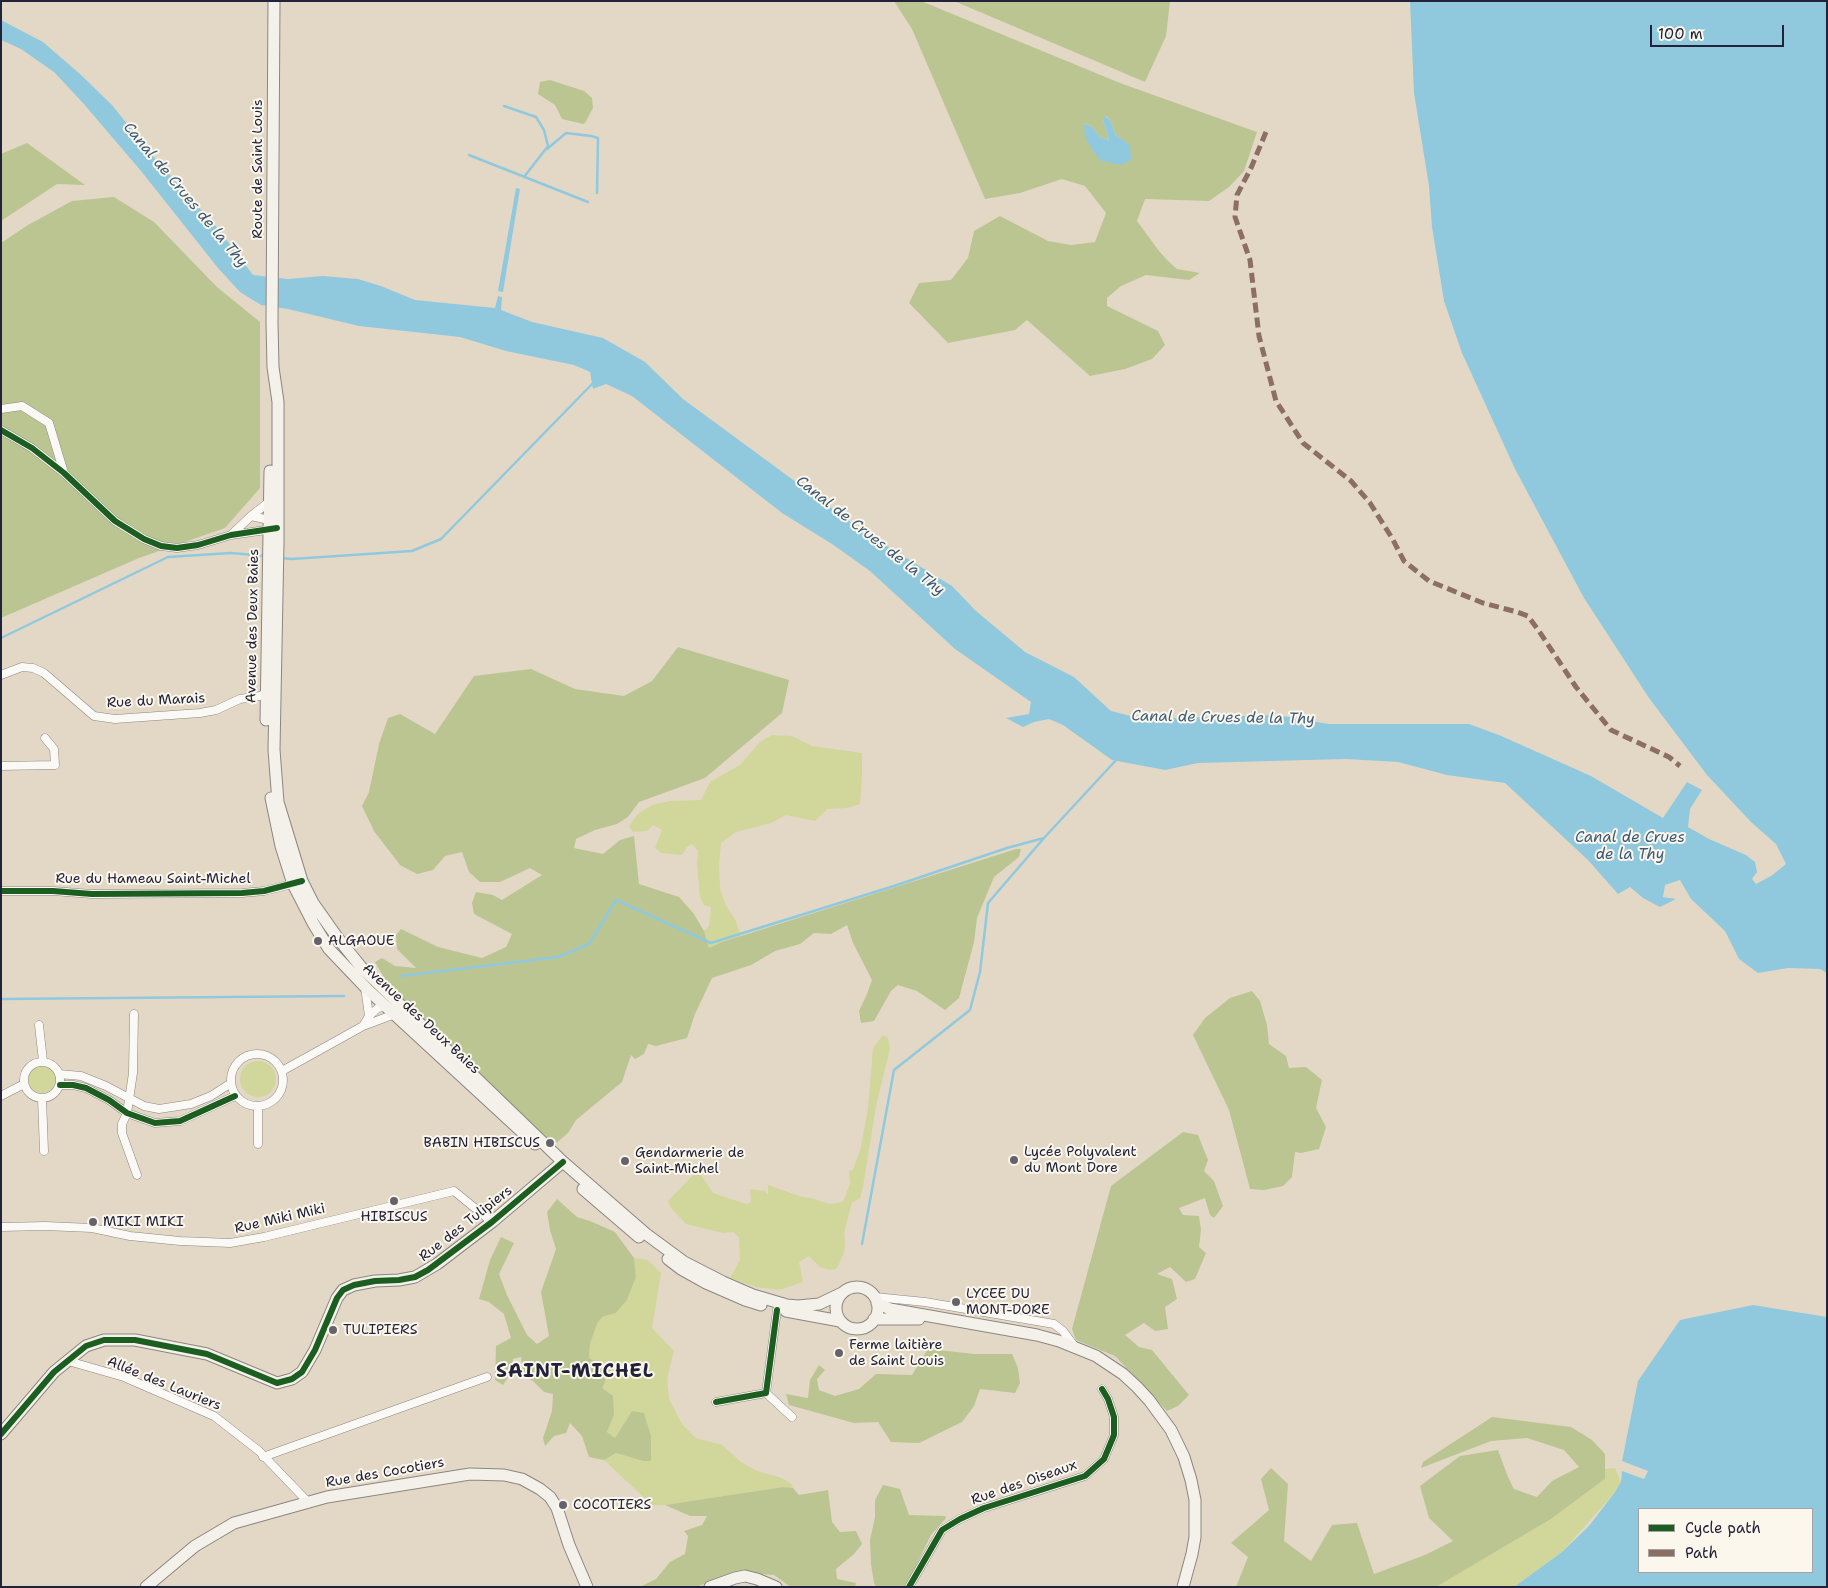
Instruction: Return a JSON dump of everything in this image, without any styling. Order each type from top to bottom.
[{"type":"main road","name":"Route de Saint Louis","points":[[273,367],[274,1]]},
{"type":"main road","name":"Avenue des Deux Baies","points":[[273,367],[269,502],[273,543],[274,750],[278,802],[298,882],[337,937],[361,967],[611,1214],[681,1269],[727,1293],[777,1310],[840,1321],[845,1325],[858,1329],[870,1324],[874,1319],[934,1319],[988,1326]]},
{"type":"main road","name":"Avenue des Deux Baies","points":[[272,526],[278,402],[273,367]]},
{"type":"main road","name":"Avenue des Deux Baies","points":[[273,567],[266,693],[266,737],[272,809],[281,846],[298,882],[313,923],[330,949],[386,1006],[560,1164],[646,1234],[684,1262],[754,1295],[787,1305],[819,1304],[853,1287],[859,1287],[870,1292],[876,1300],[890,1309],[1037,1335],[1076,1347],[1096,1356],[1123,1374],[1143,1393],[1170,1430],[1184,1457],[1193,1490],[1195,1513],[1192,1554],[1183,1587]]},
{"type":"main road","name":"Rue des Tulipiers","points":[[2,1432],[54,1372],[86,1346],[104,1340],[135,1340],[207,1354],[277,1383],[292,1380],[302,1372],[315,1350],[337,1298],[343,1290],[354,1285],[376,1281],[415,1277],[437,1264],[492,1222],[560,1164]]},
{"type":"main road","points":[[840,1321],[836,1303],[842,1293]]},
{"type":"main road","points":[[874,1319],[877,1314],[876,1300]]},
{"type":"main road","name":"Rue des Cocotiers","points":[[146,1587],[195,1546],[226,1527],[256,1516],[327,1497],[470,1474],[504,1475],[522,1479],[545,1492],[554,1503],[587,1587]]},
{"type":"main road","points":[[710,1587],[745,1576],[776,1587]]},
{"type":"street","points":[[1,410],[22,406],[49,423],[64,473]]},
{"type":"street","points":[[1,430],[32,448],[64,473],[115,521],[144,539],[161,546],[177,548],[198,545],[272,526]]},
{"type":"street","points":[[231,535],[269,502]]},
{"type":"street","points":[[251,516],[272,526]]},
{"type":"street","name":"Rue du Marais","points":[[1,675],[22,667],[34,668],[44,673],[94,716],[115,719],[208,712],[240,699],[260,696],[266,693]]},
{"type":"street","points":[[1,766],[54,765],[54,749],[45,738]]},
{"type":"street","name":"Rue du Hameau Saint-Michel","points":[[1,891],[53,891],[92,894],[242,893],[298,882]]},
{"type":"street","points":[[366,987],[369,1016]]},
{"type":"street","points":[[363,1026],[369,1016],[378,1008],[386,1006],[397,1008],[431,1040],[441,1044]]},
{"type":"street","points":[[134,1014],[133,1073],[127,1113],[122,1124],[122,1134],[137,1175]]},
{"type":"street","points":[[282,1071],[363,1026],[395,1014]]},
{"type":"street","points":[[39,1025],[43,1061]]},
{"type":"street","points":[[264,1054],[272,1058],[282,1071],[284,1080],[279,1096],[266,1105],[250,1106],[235,1096],[231,1083],[231,1074],[234,1066],[249,1055],[264,1054]]},
{"type":"street","points":[[43,1061],[53,1065],[59,1074],[60,1085],[53,1094],[42,1098],[31,1094],[24,1084],[28,1068],[32,1064],[43,1061]]},
{"type":"street","points":[[59,1074],[80,1076],[106,1086],[144,1106],[159,1110],[174,1108],[211,1096],[231,1083]]},
{"type":"street","points":[[1,1096],[24,1084]]},
{"type":"street","points":[[60,1085],[86,1088],[109,1100],[127,1113],[155,1123],[180,1121],[235,1096]]},
{"type":"street","points":[[42,1098],[44,1151]]},
{"type":"street","points":[[258,1107],[258,1144]]},
{"type":"street","name":"Rue Miki Miki","points":[[1,1227],[92,1228],[130,1236],[180,1242],[230,1243],[264,1237],[454,1191],[492,1222]]},
{"type":"street","points":[[876,1300],[925,1302],[1054,1324],[1063,1331],[1076,1347]]},
{"type":"street","points":[[766,1393],[777,1310]]},
{"type":"street","name":"Allée des Lauriers","points":[[68,1361],[124,1377],[214,1416],[229,1426],[263,1457],[309,1503]]},
{"type":"street","points":[[263,1457],[487,1378]]},
{"type":"street","name":"Rue des Oiseaux","points":[[910,1587],[942,1530],[984,1508],[1085,1476],[1104,1458],[1114,1435],[1114,1417],[1108,1398],[1102,1389]]},
{"type":"street","points":[[716,1402],[766,1393]]},
{"type":"street","points":[[766,1393],[792,1417]]},
{"type":"green space","points":[[894,1],[921,1],[1120,83],[1257,132],[1244,171],[1229,187],[1209,201],[1145,199],[1137,221],[1159,251],[1177,269],[1200,273],[1189,280],[1146,275],[1121,286],[1107,298],[1107,306],[1158,331],[1165,345],[1152,359],[1125,369],[1090,376],[1027,320],[1015,330],[948,343],[909,303],[919,283],[951,280],[968,258],[974,231],[1000,216],[1048,241],[1071,245],[1095,242],[1106,213],[1085,186],[1062,179],[1020,193],[985,199],[912,29]],"holes":[[[1106,116],[1110,120],[1116,135],[1129,145],[1110,162],[1101,161],[1084,124],[1091,126],[1100,137],[1109,140],[1103,120]]]},
{"type":"green space","points":[[954,1],[1170,1],[1166,36],[1145,82]]},
{"type":"green space","points":[[550,80],[584,91],[592,98],[593,108],[585,123],[562,119],[555,105],[538,94],[540,82]]},
{"type":"green space","points":[[27,143],[85,185],[57,184],[1,221],[1,154]]},
{"type":"green space","points":[[114,197],[154,222],[217,287],[260,322],[260,488],[225,528],[139,558],[1,618],[1,243],[28,225],[72,201]]},
{"type":"green space","points":[[678,647],[789,680],[782,713],[705,778],[639,802],[628,817],[617,824],[595,830],[576,839],[574,848],[603,854],[620,840],[634,836],[639,884],[679,897],[694,914],[704,931],[709,948],[722,942],[1021,849],[1019,857],[994,877],[977,918],[974,942],[959,998],[945,1010],[917,991],[898,985],[891,991],[874,1021],[861,1023],[859,1011],[872,980],[853,943],[847,925],[831,934],[814,933],[800,944],[775,951],[751,965],[712,978],[695,1014],[687,1038],[656,1046],[648,1044],[644,1054],[635,1059],[631,1055],[622,1082],[576,1120],[568,1133],[554,1145],[390,988],[375,962],[382,958],[395,966],[416,968],[397,949],[396,935],[401,929],[438,947],[482,958],[506,947],[512,934],[474,914],[472,903],[476,892],[493,895],[502,900],[542,875],[530,868],[500,882],[480,882],[469,872],[462,852],[445,856],[433,870],[417,874],[400,865],[374,831],[362,806],[369,792],[379,744],[388,718],[400,714],[435,734],[474,676],[531,669],[575,689],[624,696],[652,681]]},
{"type":"green space","points":[[772,735],[792,736],[812,746],[862,753],[860,804],[847,808],[827,809],[815,821],[786,815],[771,823],[736,832],[721,843],[719,865],[720,889],[741,936],[709,948],[704,931],[709,926],[711,907],[704,905],[700,897],[697,863],[698,851],[692,844],[687,847],[682,855],[661,853],[655,848],[662,830],[653,825],[647,831],[633,832],[629,826],[638,814],[652,805],[670,801],[701,800],[710,782],[740,765],[760,742]]},
{"type":"green space","points":[[1252,991],[1260,1001],[1267,1025],[1269,1044],[1286,1056],[1289,1068],[1306,1067],[1322,1080],[1316,1108],[1326,1127],[1319,1149],[1301,1153],[1295,1152],[1292,1177],[1283,1186],[1264,1190],[1250,1189],[1229,1110],[1193,1035],[1205,1018],[1230,998]]},
{"type":"green space","points":[[883,1035],[888,1038],[890,1049],[876,1106],[863,1187],[860,1198],[852,1203],[844,1234],[844,1253],[838,1266],[836,1269],[830,1270],[820,1267],[809,1256],[799,1262],[803,1282],[779,1290],[756,1287],[730,1278],[740,1260],[739,1238],[734,1232],[723,1233],[686,1224],[671,1208],[668,1201],[702,1166],[701,1175],[713,1193],[747,1204],[751,1202],[750,1189],[765,1191],[768,1195],[768,1185],[829,1204],[843,1202],[850,1184],[849,1171],[853,1170],[861,1147],[868,1108],[873,1048]]},
{"type":"green space","points":[[258,1061],[265,1062],[271,1066],[275,1072],[275,1086],[271,1092],[265,1096],[258,1097],[251,1096],[245,1092],[241,1086],[240,1079],[241,1072],[245,1066],[251,1062]]},
{"type":"green space","points":[[42,1065],[52,1069],[56,1079],[52,1089],[42,1093],[32,1089],[28,1079],[32,1069]]},
{"type":"green space","points":[[1183,1132],[1198,1135],[1208,1160],[1204,1171],[1214,1181],[1223,1206],[1214,1218],[1210,1215],[1205,1198],[1179,1208],[1183,1215],[1199,1216],[1201,1230],[1199,1247],[1206,1253],[1195,1279],[1186,1282],[1170,1267],[1157,1274],[1172,1279],[1177,1299],[1165,1307],[1168,1329],[1155,1331],[1144,1323],[1125,1335],[1139,1347],[1152,1350],[1189,1395],[1178,1406],[1167,1411],[1115,1356],[1076,1340],[1072,1329],[1111,1186]]},
{"type":"green space","points":[[557,1199],[577,1217],[615,1232],[634,1258],[636,1277],[627,1300],[616,1313],[602,1317],[597,1324],[590,1344],[589,1358],[604,1367],[605,1382],[602,1388],[613,1396],[614,1415],[607,1432],[615,1438],[632,1411],[644,1413],[651,1436],[651,1461],[643,1461],[616,1453],[604,1460],[589,1457],[582,1436],[570,1423],[566,1433],[554,1436],[545,1446],[543,1438],[552,1411],[553,1394],[544,1392],[533,1381],[523,1376],[521,1357],[513,1359],[511,1373],[503,1385],[495,1380],[496,1346],[511,1338],[504,1314],[489,1302],[479,1299],[490,1260],[501,1237],[514,1243],[499,1274],[527,1335],[537,1344],[549,1336],[541,1292],[556,1249],[547,1212]]},
{"type":"green space","points":[[634,1258],[648,1260],[661,1273],[652,1328],[674,1351],[667,1379],[669,1399],[682,1424],[696,1438],[722,1445],[741,1462],[757,1471],[782,1478],[791,1484],[793,1488],[783,1487],[665,1505],[652,1505],[604,1460],[616,1453],[643,1461],[632,1411],[615,1438],[607,1432],[614,1415],[589,1358],[590,1344],[597,1324],[602,1317],[616,1313],[627,1300],[636,1277]]},
{"type":"green space","points":[[928,1349],[975,1354],[1012,1354],[1018,1368],[1020,1383],[1015,1393],[980,1389],[974,1406],[962,1422],[919,1443],[891,1442],[878,1422],[854,1423],[789,1405],[786,1394],[808,1398],[810,1380],[819,1365],[825,1370],[817,1379],[819,1390],[835,1396],[859,1389],[876,1374],[912,1375]]},
{"type":"green space","points":[[1492,1417],[1571,1427],[1592,1440],[1605,1454],[1605,1479],[1551,1519],[1436,1587],[1236,1587],[1248,1557],[1231,1543],[1269,1510],[1261,1479],[1271,1468],[1288,1484],[1284,1541],[1311,1561],[1332,1525],[1357,1523],[1374,1574],[1425,1555],[1453,1541],[1429,1518],[1420,1486],[1460,1456],[1498,1450],[1514,1489],[1537,1497],[1552,1481],[1579,1467],[1564,1450],[1527,1438],[1491,1441],[1421,1468],[1423,1462]]},
{"type":"green space","points":[[1615,1468],[1621,1482],[1615,1492],[1562,1552],[1514,1587],[1436,1587],[1551,1519],[1605,1479],[1605,1469]]},
{"type":"green space","points":[[883,1485],[900,1489],[909,1515],[945,1516],[946,1518],[931,1535],[906,1587],[876,1587],[874,1583],[870,1540],[875,1517],[875,1500]]},
{"type":"green space","points":[[783,1487],[793,1488],[799,1495],[828,1490],[832,1522],[840,1532],[856,1531],[862,1544],[854,1554],[836,1569],[837,1579],[856,1583],[855,1587],[791,1587],[774,1575],[735,1572],[696,1587],[640,1587],[656,1579],[670,1562],[685,1554],[688,1536],[684,1531],[702,1525],[707,1516],[690,1516],[665,1505]]},
{"type":"water","name":"Canal de Crues de la Thy","points":[[1410,1],[1827,1],[1827,973],[1820,969],[1788,968],[1758,973],[1739,959],[1725,931],[1691,899],[1680,880],[1665,885],[1663,897],[1676,899],[1660,907],[1643,898],[1630,887],[1618,894],[1588,860],[1505,783],[1447,775],[1398,762],[1346,759],[1198,763],[1165,770],[1112,760],[1063,725],[1049,719],[1034,722],[1023,727],[1006,718],[1029,714],[1031,702],[955,649],[870,571],[832,544],[782,513],[632,396],[606,384],[593,389],[590,372],[574,365],[506,351],[460,337],[359,326],[288,309],[261,305],[240,292],[218,268],[141,171],[54,72],[21,49],[1,40],[1,20],[43,42],[80,74],[112,105],[152,155],[219,230],[253,275],[288,279],[323,276],[358,279],[415,300],[495,308],[498,296],[502,297],[501,310],[532,322],[603,338],[645,362],[683,399],[864,532],[952,586],[976,611],[1025,652],[1074,677],[1111,711],[1143,719],[1277,715],[1329,724],[1469,724],[1499,735],[1591,776],[1663,818],[1687,782],[1702,790],[1690,809],[1688,827],[1709,839],[1746,855],[1755,862],[1757,872],[1752,879],[1756,884],[1771,876],[1786,864],[1776,844],[1751,822],[1707,775],[1649,698],[1584,598],[1515,469],[1462,353],[1444,301],[1432,227],[1429,186],[1414,93]]},
{"type":"water","points":[[1105,116],[1110,120],[1116,135],[1130,145],[1131,160],[1121,165],[1101,161],[1085,137],[1084,124],[1091,126],[1100,137],[1109,140],[1103,120]]},
{"type":"water","points":[[516,188],[520,189],[503,292],[498,291]]},
{"type":"water","points":[[1753,1305],[1827,1317],[1827,1587],[1514,1587],[1562,1552],[1589,1526],[1621,1482],[1622,1471],[1644,1479],[1648,1471],[1622,1461],[1638,1381],[1680,1320]]},
{"type":"waterway","points":[[504,106],[536,117],[544,130],[548,146],[524,177]]},
{"type":"waterway","points":[[547,149],[566,133],[598,138],[597,193]]},
{"type":"waterway","points":[[469,155],[588,202]]},
{"type":"waterway","points":[[281,558],[292,559],[412,551],[441,539],[594,382]]},
{"type":"waterway","points":[[1,638],[168,557],[231,553],[266,556]]},
{"type":"waterway","points":[[401,976],[558,957],[589,944],[616,900],[711,943],[894,886],[1007,848],[1044,838],[1118,758]]},
{"type":"waterway","points":[[862,1244],[894,1070],[970,1010],[980,972],[988,903],[1044,838]]},
{"type":"waterway","points":[[1,999],[344,996]]},
{"type":"marked path","points":[[1266,132],[1237,195],[1235,217],[1250,260],[1259,336],[1276,401],[1303,443],[1351,481],[1370,503],[1404,561],[1429,581],[1483,603],[1528,616],[1576,687],[1611,730],[1669,757],[1680,766]]},
{"type":"cycle path","points":[[1,430],[32,448],[64,473],[115,521],[144,539],[161,546],[177,548],[198,545],[231,535],[277,528]]},
{"type":"cycle path","points":[[1,891],[53,891],[92,894],[242,893],[264,891],[302,881]]},
{"type":"cycle path","points":[[60,1085],[86,1088],[109,1100],[127,1113],[155,1123],[180,1121],[235,1096]]},
{"type":"cycle path","points":[[1,1434],[54,1372],[86,1346],[104,1340],[135,1340],[207,1354],[277,1383],[292,1379],[302,1372],[315,1350],[337,1298],[343,1290],[354,1285],[375,1281],[415,1277],[428,1270],[492,1222],[563,1162]]},
{"type":"cycle path","points":[[716,1402],[766,1393],[777,1310]]},
{"type":"cycle path","points":[[909,1587],[942,1530],[984,1508],[1085,1476],[1104,1459],[1114,1435],[1114,1417],[1108,1399],[1102,1389]]},
{"type":"place","name":"ALGAOUE","points":[[318,941]]},
{"type":"place","name":"BABIN HIBISCUS","points":[[550,1143]]},
{"type":"place","name":"Lycée Polyvalent du Mont Dore","points":[[1014,1160]]},
{"type":"place","name":"Gendarmerie de Saint-Michel","points":[[625,1161]]},
{"type":"place","name":"HIBISCUS","points":[[394,1201]]},
{"type":"place","name":"MIKI MIKI","points":[[93,1222]]},
{"type":"place","name":"LYCEE DU MONT-DORE","points":[[956,1302]]},
{"type":"place","name":"TULIPIERS","points":[[333,1330]]},
{"type":"place","name":"Ferme laitière de Saint Louis","points":[[839,1353]]},
{"type":"place","name":"COCOTIERS","points":[[563,1505]]},
{"type":"district","name":"SAINT-MICHEL","points":[[575,1372]]}]
